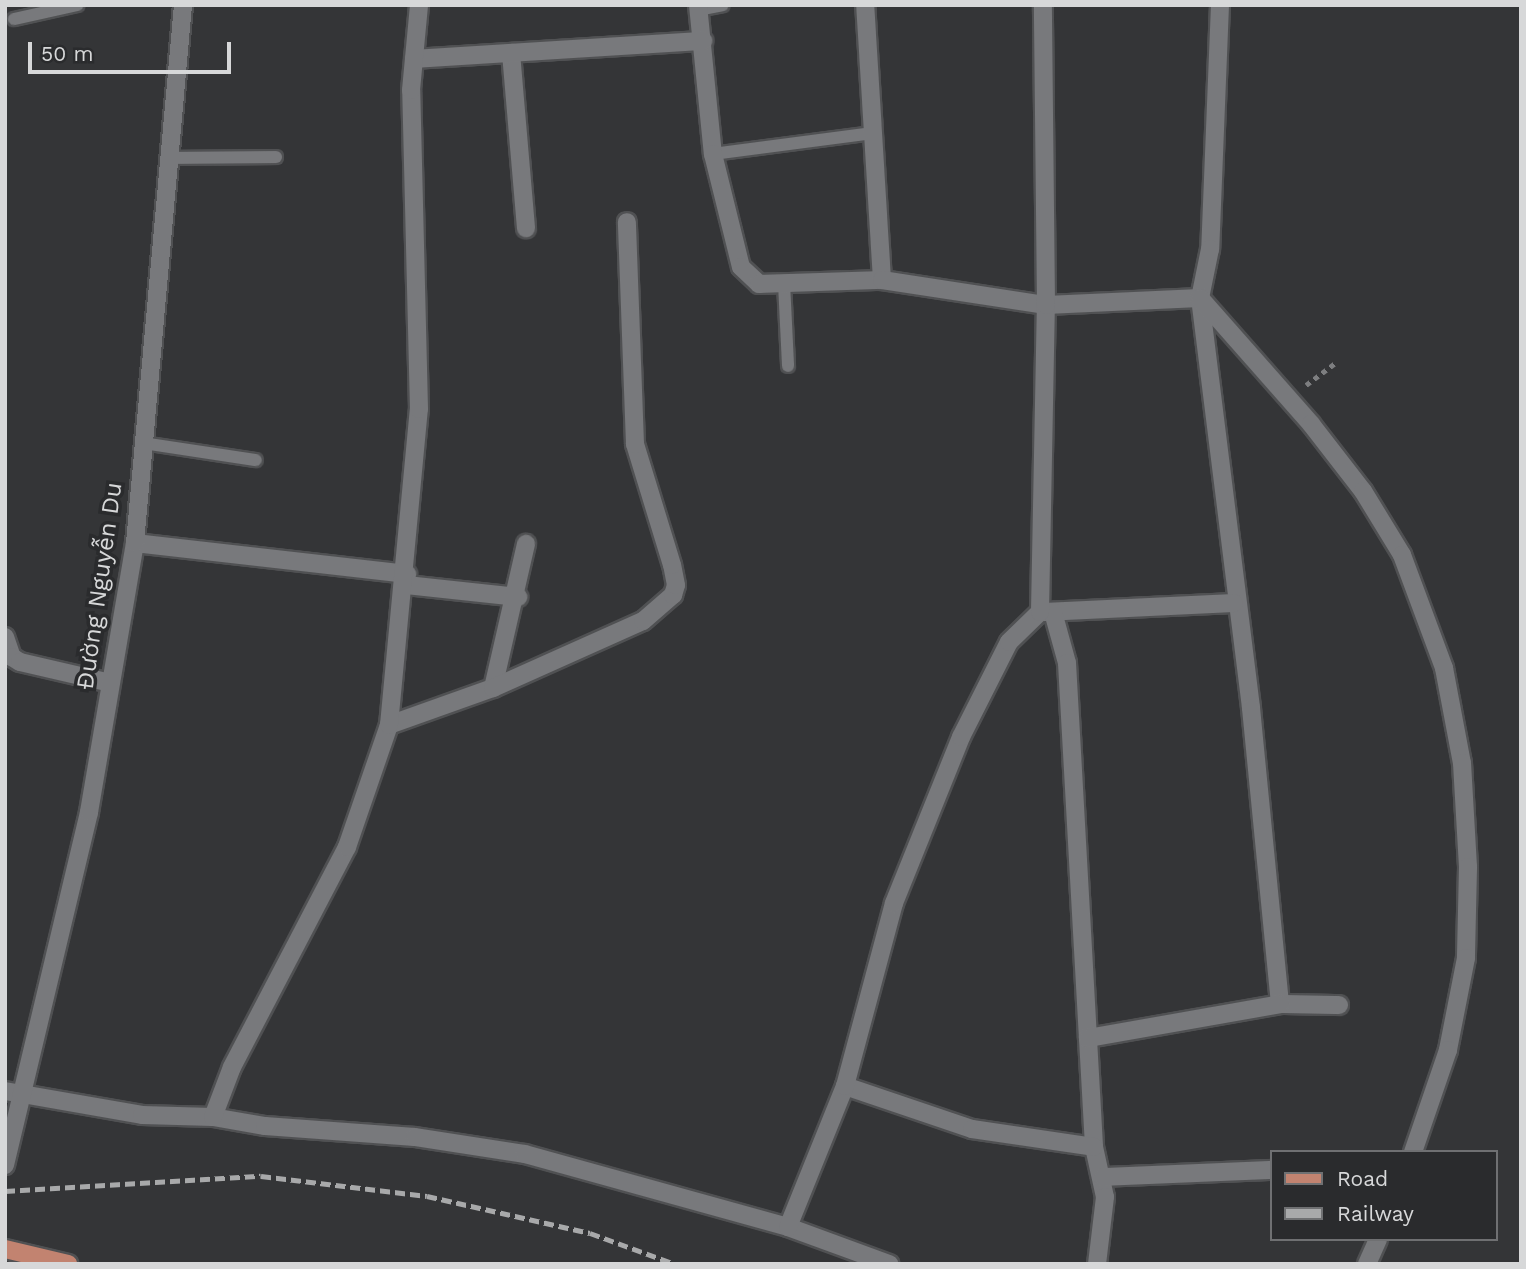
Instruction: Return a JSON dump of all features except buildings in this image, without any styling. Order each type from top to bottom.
[{"type":"main road","points":[[5,1249],[68,1264]]},
{"type":"street","name":"Đường Nguyễn Du","points":[[5,1165],[13,1091],[89,813],[135,543],[183,5]]},
{"type":"street","points":[[213,1117],[232,1068],[347,847],[388,725],[406,580],[419,409],[414,59],[419,5]]},
{"type":"street","points":[[865,5],[882,280]]},
{"type":"street","points":[[1043,5],[1047,612],[1067,663],[1094,1147],[1103,1177],[1097,1264]]},
{"type":"street","points":[[1220,5],[1210,249],[1200,298],[1234,603],[1251,708],[1280,1004]]},
{"type":"street","points":[[698,8],[713,154],[745,275],[759,284],[882,280],[1046,305],[1200,298]]},
{"type":"street","points":[[414,59],[703,41]]},
{"type":"street","points":[[511,53],[526,228]]},
{"type":"street","points":[[388,725],[493,688],[643,621],[661,608],[676,585],[635,444],[627,222]]},
{"type":"street","points":[[1200,298],[1288,397],[1363,491],[1402,555],[1444,668],[1462,763],[1466,958],[1448,1050],[1414,1150]]},
{"type":"street","points":[[135,543],[518,597]]},
{"type":"street","points":[[493,688],[518,597],[526,544]]},
{"type":"street","points":[[788,1227],[845,1086],[894,903],[961,737],[1009,642],[1047,612],[1234,603]]},
{"type":"street","points":[[5,637],[9,659],[111,683]]},
{"type":"street","points":[[1088,1038],[1280,1004],[1339,1005]]},
{"type":"street","points":[[845,1086],[972,1129],[1094,1147]]},
{"type":"street","points":[[13,1091],[142,1115],[213,1117],[265,1126],[415,1137],[525,1154],[788,1227],[890,1264]]},
{"type":"street","points":[[1103,1177],[1270,1170]]},
{"type":"street","points":[[1367,1264],[1377,1241]]},
{"type":"lane","points":[[14,19],[77,5]]},
{"type":"lane","points":[[698,8],[723,5]]},
{"type":"lane","points":[[713,154],[873,133]]},
{"type":"lane","points":[[168,158],[275,157]]},
{"type":"lane","points":[[784,283],[789,366]]},
{"type":"lane","points":[[143,443],[256,460]]},
{"type":"path","points":[[1288,397],[1337,362]]},
{"type":"railway","points":[[5,1191],[261,1176],[427,1196],[590,1233],[675,1264]]}]
